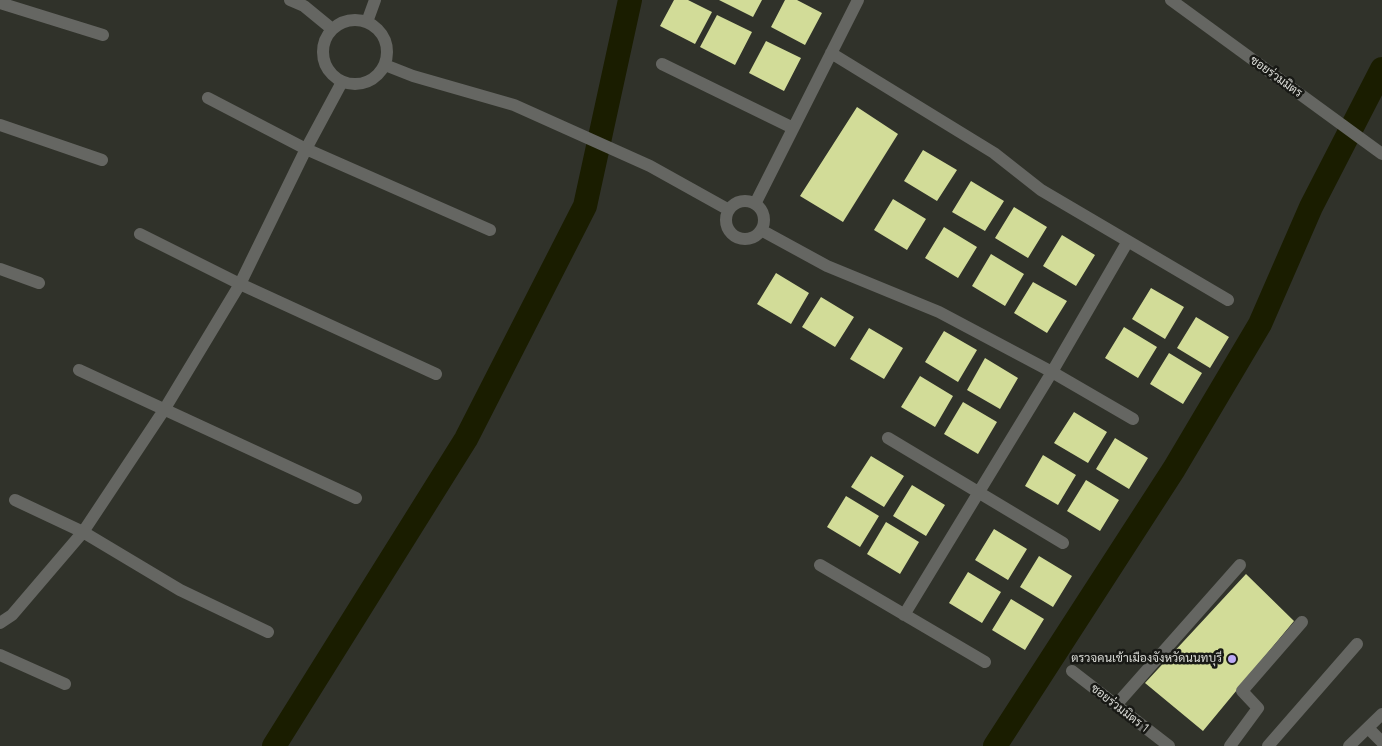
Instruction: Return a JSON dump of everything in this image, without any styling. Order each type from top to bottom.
[{"type":"street","points":[[290,0],[304,6],[332,29]]},
{"type":"street","points":[[367,22],[375,0]]},
{"type":"street","points":[[755,204],[857,0]]},
{"type":"street","name":"ซอยร่วมมิตร","points":[[1171,0],[1377,151]]},
{"type":"street","points":[[0,3],[29,6],[103,35]]},
{"type":"street","points":[[355,20],[367,22],[378,30],[385,40],[387,53],[385,65],[377,75],[367,82],[354,84],[342,82],[331,74],[324,64],[322,52],[325,39],[332,29],[343,22],[355,20]]},
{"type":"street","points":[[831,53],[994,153],[1041,190],[1228,300]]},
{"type":"street","points":[[662,64],[793,128]]},
{"type":"street","points":[[385,65],[413,76],[514,105],[645,164],[729,210]]},
{"type":"street","points":[[0,623],[12,615],[83,532],[164,410],[240,284],[306,149],[342,82]]},
{"type":"street","points":[[208,98],[306,149],[490,230]]},
{"type":"street","points":[[0,125],[102,160]]},
{"type":"street","points":[[741,202],[755,204],[764,216],[761,230],[750,238],[735,236],[727,224],[729,210],[741,202]]},
{"type":"street","points":[[761,230],[827,266],[938,312],[1052,372],[1133,419]]},
{"type":"street","points":[[140,234],[240,284],[436,374]]},
{"type":"street","points":[[904,615],[1052,372],[1128,241]]},
{"type":"street","points":[[0,270],[39,283]]},
{"type":"street","points":[[79,370],[356,498]]},
{"type":"street","points":[[888,438],[1063,544]]},
{"type":"street","points":[[15,500],[83,532],[180,590],[268,632]]},
{"type":"street","points":[[820,564],[984,662]]},
{"type":"street","points":[[1116,705],[1240,565]]},
{"type":"street","points":[[1230,746],[1258,708],[1242,691],[1302,622]]},
{"type":"street","points":[[1268,746],[1357,644]]},
{"type":"street","points":[[0,656],[65,684]]},
{"type":"street","name":"ซอยร่วมมิตร 1","points":[[1072,672],[1169,746]]},
{"type":"street","points":[[1349,746],[1382,714]]},
{"type":"street","points":[[1368,728],[1382,742]]},
{"type":"building","points":[[674,0],[688,0],[712,12],[695,44],[660,26]]},
{"type":"building","points":[[719,0],[762,0],[753,17]]},
{"type":"building","points":[[785,0],[797,0],[822,13],[805,45],[771,27]]},
{"type":"building","points":[[717,15],[752,32],[735,65],[700,47]]},
{"type":"building","points":[[766,41],[801,58],[784,91],[749,73]]},
{"type":"building","points":[[857,107],[898,134],[843,222],[800,196]]},
{"type":"building","points":[[923,150],[957,170],[937,201],[904,181]]},
{"type":"building","points":[[971,181],[1004,201],[985,231],[952,212]]},
{"type":"building","points":[[893,199],[926,219],[907,250],[874,230]]},
{"type":"building","points":[[1014,207],[1047,227],[1028,258],[995,238]]},
{"type":"building","points":[[944,227],[977,247],[958,278],[925,258]]},
{"type":"building","points":[[1062,235],[1095,255],[1076,286],[1043,266]]},
{"type":"building","points":[[991,254],[1024,274],[1005,306],[972,286]]},
{"type":"building","points":[[776,273],[809,293],[791,324],[757,304]]},
{"type":"building","points":[[1033,282],[1067,301],[1047,333],[1014,313]]},
{"type":"building","points":[[1151,288],[1184,307],[1165,339],[1132,319]]},
{"type":"building","points":[[821,297],[854,317],[835,347],[802,327]]},
{"type":"building","points":[[1196,317],[1229,337],[1210,368],[1177,348]]},
{"type":"building","points":[[1124,327],[1157,347],[1138,378],[1105,358]]},
{"type":"building","points":[[869,328],[903,348],[884,379],[850,359]]},
{"type":"building","points":[[944,331],[977,350],[958,382],[925,362]]},
{"type":"building","points":[[1169,353],[1202,373],[1183,404],[1150,384]]},
{"type":"building","points":[[985,358],[1018,378],[1000,409],[967,390]]},
{"type":"building","points":[[920,376],[953,396],[935,427],[901,407]]},
{"type":"building","points":[[963,402],[997,422],[978,454],[944,434]]},
{"type":"building","points":[[1074,412],[1107,432],[1088,463],[1054,443]]},
{"type":"building","points":[[1115,438],[1148,458],[1129,489],[1096,469]]},
{"type":"building","points":[[1043,455],[1076,475],[1058,505],[1025,486]]},
{"type":"building","points":[[871,456],[904,476],[884,507],[851,487]]},
{"type":"building","points":[[1086,480],[1119,500],[1100,531],[1067,511]]},
{"type":"building","points":[[912,485],[945,505],[926,536],[893,516]]},
{"type":"building","points":[[846,496],[879,516],[860,547],[827,527]]},
{"type":"building","points":[[886,522],[919,542],[900,574],[867,554]]},
{"type":"building","points":[[994,529],[1027,549],[1008,580],[975,560]]},
{"type":"building","points":[[1039,556],[1072,576],[1053,607],[1020,587]]},
{"type":"building","points":[[968,572],[1001,592],[982,623],[949,603]]},
{"type":"building","points":[[1246,574],[1294,621],[1203,731],[1145,683]]},
{"type":"building","points":[[1011,599],[1044,619],[1025,650],[992,630]]},
{"type":"waterway","points":[[274,746],[466,439],[585,206],[630,0]]},
{"type":"waterway","points":[[995,746],[1174,469],[1260,324],[1311,207],[1382,69]]},
{"type":"place","name":"ตรวจคนเข้าเมืองจังหวัดนนทบุรี","points":[[1232,659]]}]
